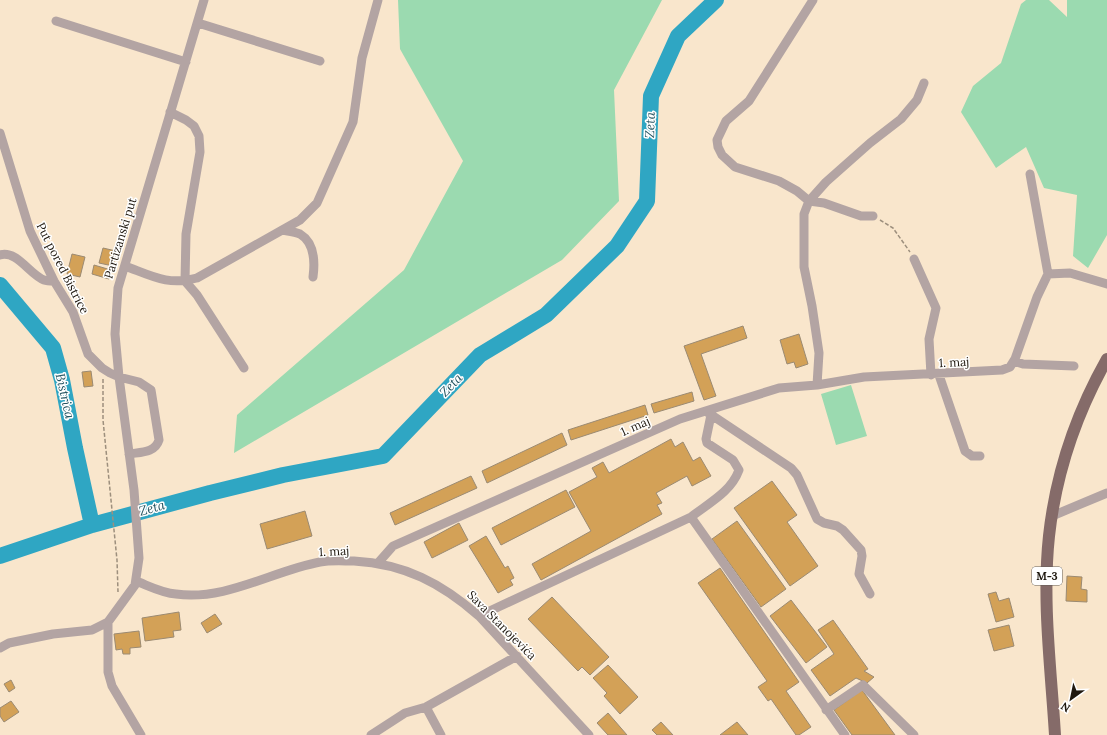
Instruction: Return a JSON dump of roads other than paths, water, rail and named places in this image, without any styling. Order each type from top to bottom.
[{"type":"main road","name":"M-3","points":[[1054,735],[1046,588],[1052,516],[1060,471],[1073,430],[1086,399],[1107,359]]},
{"type":"street","name":"Partizanski put","points":[[136,581],[139,558],[134,490],[119,377],[115,334],[118,288],[204,0]]},
{"type":"street","points":[[125,266],[163,280],[185,281],[197,278],[300,220],[317,203],[354,122],[362,58],[378,0]]},
{"type":"street","points":[[813,0],[752,96],[726,121],[718,140],[718,148],[722,155],[735,167],[779,181],[797,191],[809,201],[824,203],[861,216],[873,216]]},
{"type":"street","points":[[56,21],[186,62]]},
{"type":"street","points":[[198,23],[320,61]]},
{"type":"street","points":[[817,385],[819,353],[804,267],[804,214],[809,201],[826,182],[870,143],[901,119],[917,100],[924,83]]},
{"type":"street","points":[[170,112],[194,126],[199,136],[200,152],[186,234],[185,281],[197,295],[244,368]]},
{"type":"street","name":"Put pored Bistrice","points":[[0,133],[30,231],[54,281],[73,312],[88,354],[102,368],[119,377],[139,382],[151,390],[159,440],[157,446],[153,450],[129,454]]},
{"type":"street","points":[[1030,174],[1048,274],[1037,297],[1014,361],[1023,364],[1074,366]]},
{"type":"street","points":[[282,230],[298,234],[304,238],[314,256],[313,277]]},
{"type":"street","points":[[0,255],[17,259],[44,280],[54,281]]},
{"type":"street","points":[[914,258],[936,308],[929,339],[928,351],[935,375],[965,451],[972,456],[980,456]]},
{"type":"street","points":[[1048,274],[1070,273],[1107,284]]},
{"type":"street","name":"1. maj","points":[[136,581],[175,594],[202,596],[226,591],[321,562],[378,562],[394,546],[680,419],[709,413],[778,388],[817,385],[864,377],[935,375],[1002,370],[1010,367],[1014,361]]},
{"type":"street","points":[[479,616],[691,517],[730,488],[736,479],[739,470],[733,460],[707,443],[706,439],[709,413],[791,468],[797,475],[817,519],[824,524],[837,526],[843,530],[861,550],[862,556],[859,574],[870,594]]},
{"type":"street","points":[[1052,516],[1107,493]]},
{"type":"street","points":[[691,517],[845,735]]},
{"type":"street","name":"Sava Stanojevića","points":[[378,562],[435,583],[460,599],[479,616],[517,656],[586,732]]},
{"type":"street","points":[[0,648],[9,643],[53,634],[92,630],[108,622],[132,591],[136,581]]},
{"type":"street","points":[[108,622],[108,672],[112,686],[142,735]]},
{"type":"street","points":[[371,735],[405,713],[426,707],[517,656]]},
{"type":"street","points":[[826,710],[863,685],[914,735]]},
{"type":"street","points":[[426,707],[441,735]]},
{"type":"street","points":[[576,735],[586,732]]},
{"type":"waterway","name":"Zeta","points":[[0,556],[92,525],[210,493],[283,475],[383,456],[480,355],[546,315],[617,246],[647,201],[651,96],[678,36],[716,0]]},
{"type":"waterway","name":"Bistrica","points":[[0,285],[53,348],[62,380],[92,525]]}]
